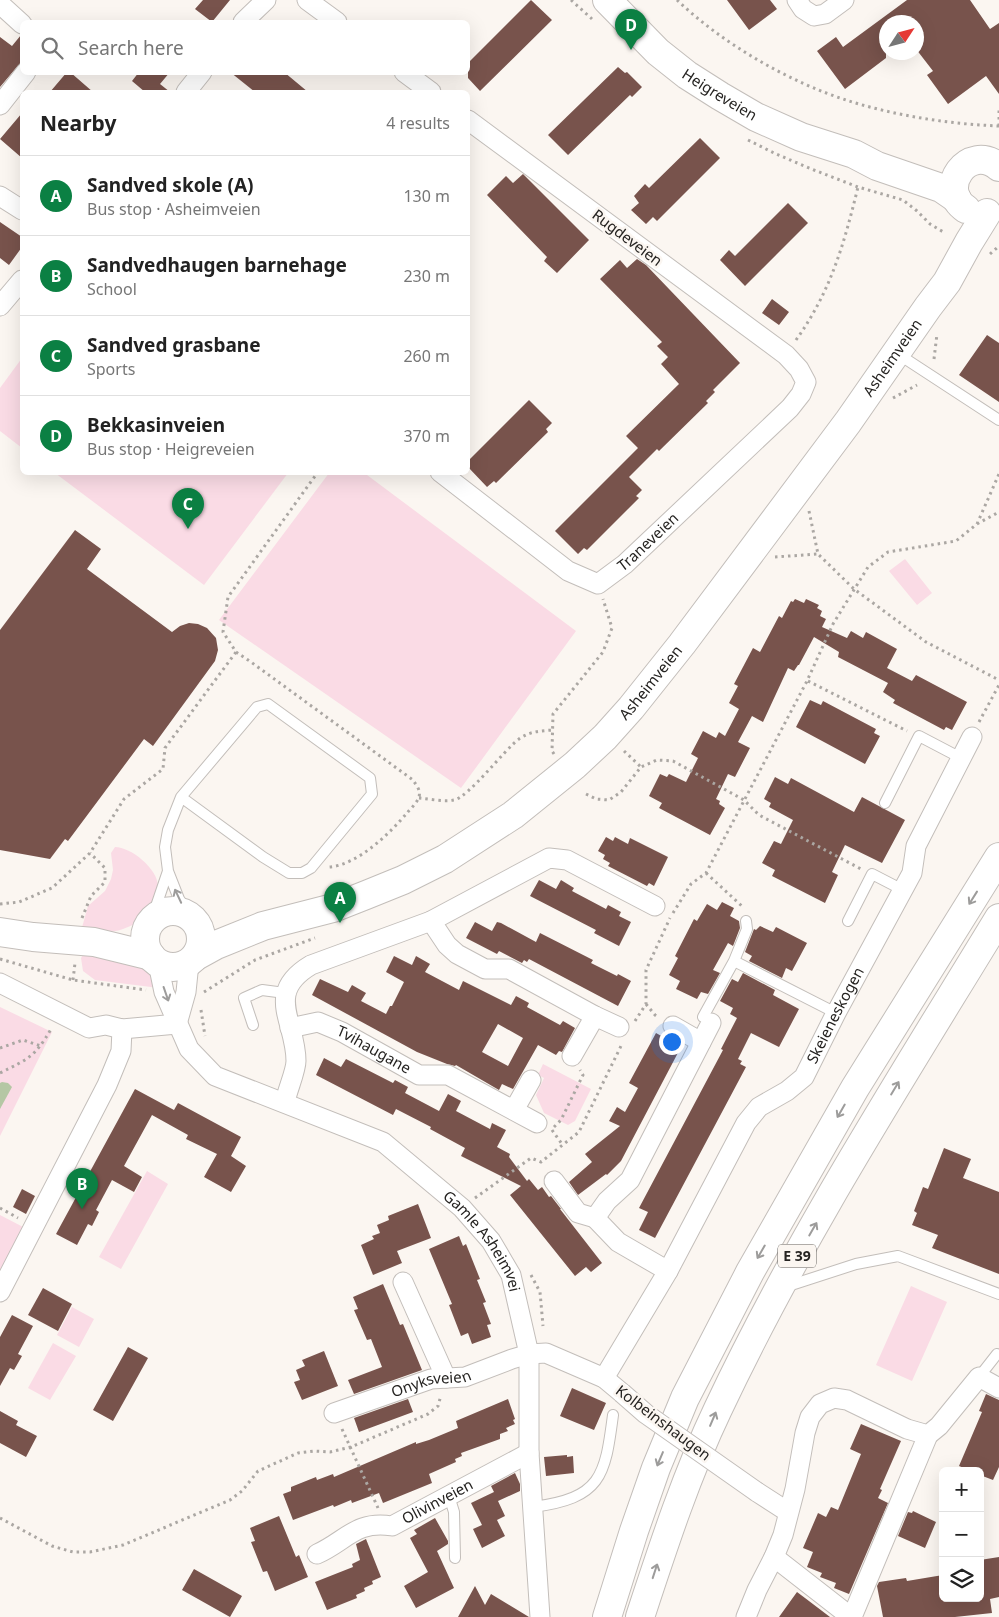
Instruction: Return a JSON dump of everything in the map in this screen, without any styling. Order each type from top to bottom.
[{"type":"main road","name":"Heigreveien","points":[[607,0],[658,52],[687,75],[756,117],[801,137],[854,154],[877,166],[941,188],[976,206]]},
{"type":"main road","name":"Heigreveien","points":[[854,154],[884,156],[944,169],[962,168],[976,160],[991,162],[999,167]]},
{"type":"main road","points":[[962,168],[954,182],[954,190],[976,206]]},
{"type":"main road","name":"Asheimveien","points":[[193,959],[216,945],[263,926],[334,908],[404,880],[445,859],[513,816],[575,765],[605,737],[656,678],[848,422],[947,282],[969,242],[976,206]]},
{"type":"main road","name":"E 39","points":[[607,1617],[628,1548],[656,1468],[685,1398],[750,1272],[854,1088],[999,857]]},
{"type":"main road","points":[[0,932],[33,937],[88,931],[152,943],[167,967],[177,968],[193,959],[201,942],[200,932],[194,921],[184,913],[165,912],[152,943]]},
{"type":"main road","name":"E 39","points":[[640,1617],[688,1479],[717,1410],[777,1290],[884,1107],[999,918]]},
{"type":"main road","name":"Asheimveien","points":[[194,921],[216,926],[263,926]]},
{"type":"street","points":[[245,20],[266,0]]},
{"type":"street","points":[[307,0],[334,20]]},
{"type":"street","points":[[797,0],[814,16],[825,14],[844,0]]},
{"type":"street","points":[[0,4],[20,22]]},
{"type":"street","points":[[0,105],[24,75]]},
{"type":"street","points":[[188,90],[200,75]]},
{"type":"street","points":[[408,75],[428,90]]},
{"type":"street","name":"Rugdeveien","points":[[470,121],[786,355]]},
{"type":"street","points":[[0,196],[20,209]]},
{"type":"street","points":[[0,306],[20,282]]},
{"type":"street","name":"Traneveien","points":[[598,584],[625,564],[790,408],[801,394],[806,382],[799,369],[786,355]]},
{"type":"street","points":[[444,475],[568,571],[598,584]]},
{"type":"street","name":"Skeieneskogen","points":[[604,1378],[668,1271],[746,1123],[759,1107],[787,1091],[804,1077],[836,1013],[912,874],[916,846],[972,737]]},
{"type":"street","points":[[285,1102],[296,1063],[286,1012],[285,993],[298,972],[311,964],[431,921],[549,858],[567,860],[655,906]]},
{"type":"street","points":[[431,921],[447,945],[457,954],[486,968],[509,969],[624,1032]]},
{"type":"street","name":"Gamle Asheimvei","points":[[152,943],[164,992],[177,1024],[189,1049],[214,1076],[285,1102],[383,1142],[462,1208],[491,1242],[511,1275],[529,1354],[529,1453],[540,1617]]},
{"type":"street","points":[[0,983],[89,1028],[106,1025],[122,1029],[177,1024],[193,959]]},
{"type":"street","points":[[572,1056],[595,1016]]},
{"type":"street","points":[[595,1218],[607,1202],[630,1180],[701,1042],[707,1020]]},
{"type":"street","name":"Tvihaugane","points":[[290,1028],[318,1022],[342,1032],[420,1075],[448,1075],[544,1126]]},
{"type":"street","points":[[674,1026],[701,1042]]},
{"type":"street","points":[[0,1292],[107,1085],[121,1052],[122,1029]]},
{"type":"street","points":[[514,1110],[531,1080]]},
{"type":"street","points":[[554,1181],[578,1213],[595,1218],[618,1242],[668,1271]]},
{"type":"street","points":[[404,1282],[446,1378]]},
{"type":"street","name":"Kolbeinshaugen","points":[[529,1354],[546,1353],[604,1378],[646,1414],[788,1512]]},
{"type":"street","name":"Onyksveien","points":[[334,1413],[431,1379],[465,1377],[529,1354]]},
{"type":"street","points":[[774,1558],[852,1617],[928,1435],[939,1426],[979,1378],[999,1388]]},
{"type":"street","points":[[746,1617],[757,1590],[774,1558],[795,1490],[805,1433],[810,1417],[820,1404],[834,1398],[846,1400],[907,1429],[928,1435]]},
{"type":"street","name":"Olivinveien","points":[[317,1554],[330,1548],[352,1532],[371,1524],[392,1526],[529,1453]]},
{"type":"lane","points":[[897,353],[999,420]]},
{"type":"lane","points":[[182,797],[263,857],[289,872],[302,873],[311,868],[372,794],[370,778],[268,704],[257,707],[182,797],[168,830],[165,847],[168,871],[179,899],[194,921]]},
{"type":"lane","points":[[885,803],[919,736],[961,758]]},
{"type":"lane","points":[[152,943],[168,871]]},
{"type":"lane","points":[[848,920],[872,874],[903,890]]},
{"type":"lane","points":[[707,1020],[747,929],[746,921]]},
{"type":"lane","points":[[734,961],[836,1013]]},
{"type":"lane","points":[[253,1025],[244,998],[262,990],[285,993]]},
{"type":"lane","points":[[777,1290],[856,1264],[898,1256],[999,1294]]},
{"type":"lane","points":[[979,1378],[997,1354]]},
{"type":"lane","points":[[533,1508],[552,1505],[575,1497],[598,1479],[608,1452],[613,1415]]},
{"type":"lane","points":[[449,1496],[454,1512],[455,1558]]},
{"type":"path","points":[[677,0],[724,38],[767,64],[799,81],[849,101],[900,114],[999,126],[999,107]]},
{"type":"path","points":[[786,355],[812,318],[835,270],[846,237],[858,187]]},
{"type":"path","points":[[990,254],[999,246]]},
{"type":"path","points":[[977,524],[999,474]]},
{"type":"path","points":[[0,904],[18,902],[52,888],[90,853],[124,799],[159,774],[163,769],[164,748],[236,652],[223,632],[228,597],[316,475]]},
{"type":"path","points":[[809,511],[818,554],[854,589],[926,642],[999,680]]},
{"type":"path","points":[[472,1200],[531,1158],[541,1162],[579,1132],[624,1032],[646,1004],[646,970],[671,916],[691,884],[706,873],[808,681],[833,624],[868,567],[888,552],[956,541],[977,524],[999,512]]},
{"type":"path","points":[[774,557],[818,554]]},
{"type":"path","points":[[556,757],[552,751],[553,714],[604,652],[612,628],[598,584]]},
{"type":"path","points":[[808,681],[919,736]]},
{"type":"path","points":[[972,737],[999,685]]},
{"type":"path","points":[[419,798],[444,800],[458,798],[476,783],[519,739],[537,731],[553,730]]},
{"type":"path","points":[[624,751],[641,767]]},
{"type":"path","points":[[586,794],[596,799],[609,800],[621,792],[641,767],[657,760],[672,761],[744,800],[760,815],[872,874]]},
{"type":"path","points":[[88,931],[91,896],[106,882],[105,868],[90,853]]},
{"type":"path","points":[[706,873],[744,907],[746,921]]},
{"type":"path","points":[[0,959],[73,980],[147,990]]},
{"type":"path","points":[[73,980],[75,961]]},
{"type":"path","points":[[0,1072],[32,1056],[41,1046],[59,1013]]},
{"type":"path","points":[[0,1048],[23,1040],[41,1046]]},
{"type":"path","points":[[544,1126],[561,1120],[583,1075],[572,1056]]},
{"type":"path","points":[[0,1518],[52,1546],[73,1552],[90,1552],[122,1545],[230,1500],[242,1491],[258,1471],[298,1453],[330,1452],[351,1447],[428,1414],[438,1406],[446,1378]]},
{"type":"path","points":[[334,1413],[385,1525]]},
{"type":"shaded area","points":[[20,361],[20,446],[0,431],[0,388]]},
{"type":"shaded area","points":[[58,475],[286,475],[204,585]]},
{"type":"shaded area","points":[[328,475],[367,475],[576,631],[461,788],[219,620]]},
{"type":"shaded area","points":[[905,559],[932,593],[917,605],[889,571]]},
{"type":"shaded area","points":[[115,847],[136,855],[149,866],[157,879],[158,889],[147,913],[129,927],[118,931],[81,931],[88,906],[105,891],[111,879],[113,870],[111,853]]},
{"type":"shaded area","points":[[85,952],[144,968],[153,977],[159,988],[95,980],[83,971],[81,958]]},
{"type":"shaded area","points":[[0,1007],[52,1032],[0,1136]]},
{"type":"shaded area","points":[[543,1064],[591,1089],[575,1121],[568,1125],[544,1113],[536,1095],[544,1078],[538,1075]]},
{"type":"shaded area","points":[[0,1083],[8,1083],[12,1087],[0,1109]]},
{"type":"shaded area","points":[[147,1171],[168,1184],[121,1269],[99,1257]]},
{"type":"shaded area","points":[[0,1215],[25,1228],[0,1273]]},
{"type":"shaded area","points":[[911,1286],[947,1302],[912,1381],[876,1365]]},
{"type":"shaded area","points":[[72,1307],[94,1319],[79,1347],[57,1335]]},
{"type":"shaded area","points":[[53,1343],[76,1356],[50,1400],[28,1388]]},
{"type":"building","points":[[203,0],[230,0],[214,20],[209,20],[195,9]]},
{"type":"building","points":[[531,0],[552,20],[480,91],[468,78],[468,75],[470,75],[470,61]]},
{"type":"building","points":[[727,0],[770,0],[777,9],[749,30]]},
{"type":"building","points":[[907,0],[970,0],[990,29],[999,23],[999,94],[986,76],[948,104],[927,75],[933,71],[924,59],[924,15],[887,15]]},
{"type":"building","points":[[879,21],[879,60],[883,60],[845,89],[817,51],[836,37],[843,47]]},
{"type":"building","points":[[20,36],[20,63],[0,87],[0,37],[12,46]]},
{"type":"building","points":[[618,67],[625,73],[627,72],[642,87],[632,97],[630,95],[568,155],[548,135]]},
{"type":"building","points":[[64,75],[73,75],[91,90],[52,90]]},
{"type":"building","points":[[137,75],[168,75],[160,84],[168,90],[143,90],[132,81]]},
{"type":"building","points":[[234,75],[288,75],[306,90],[252,90]]},
{"type":"building","points":[[20,115],[20,156],[0,139]]},
{"type":"building","points":[[700,138],[720,158],[657,221],[653,217],[646,224],[631,210],[639,203],[634,196],[645,184],[649,188]]},
{"type":"building","points":[[523,174],[589,240],[557,273],[544,261],[547,257],[487,195],[506,176],[513,183]]},
{"type":"building","points":[[788,203],[808,223],[745,286],[720,260],[729,250],[735,256]]},
{"type":"building","points":[[0,222],[20,236],[20,250],[9,265],[0,258]]},
{"type":"building","points":[[637,259],[646,265],[740,363],[713,390],[715,392],[706,401],[708,403],[659,451],[657,449],[629,477],[642,490],[636,496],[639,498],[587,550],[584,548],[578,554],[555,531],[638,448],[626,436],[679,384],[661,364],[668,357],[657,346],[662,342],[600,279],[620,260],[627,268]]},
{"type":"building","points":[[772,299],[789,312],[779,325],[762,313]]},
{"type":"building","points":[[987,335],[999,343],[999,402],[959,375]]},
{"type":"building","points":[[529,400],[552,423],[546,429],[548,432],[496,483],[494,481],[487,487],[470,469],[470,459]]},
{"type":"building","points":[[75,530],[101,549],[87,569],[172,632],[180,626],[189,623],[207,628],[216,638],[218,650],[215,661],[153,746],[144,739],[68,841],[65,839],[50,859],[0,850],[0,630]]},
{"type":"building","points":[[795,599],[804,603],[806,599],[819,605],[817,608],[822,611],[820,616],[826,619],[822,627],[847,638],[851,631],[863,638],[866,632],[897,649],[887,668],[912,681],[916,675],[967,702],[952,730],[946,727],[944,730],[893,703],[895,700],[883,692],[888,683],[838,657],[839,652],[814,637],[794,671],[788,668],[763,722],[752,716],[738,742],[750,748],[735,777],[728,774],[716,799],[725,808],[710,835],[659,808],[662,803],[649,796],[660,774],[667,777],[669,774],[686,782],[698,758],[691,754],[703,731],[716,738],[719,732],[725,736],[739,709],[729,703],[738,686],[734,684],[753,648],[760,652],[779,616],[782,618],[791,601],[793,602]]},
{"type":"building","points":[[810,700],[821,705],[823,701],[876,729],[874,733],[880,736],[865,764],[796,727]]},
{"type":"building","points":[[775,777],[788,784],[791,778],[854,812],[862,797],[905,820],[882,863],[845,845],[832,872],[838,875],[825,903],[772,876],[775,870],[762,863],[774,841],[781,844],[793,820],[769,807],[771,803],[764,799]]},
{"type":"building","points":[[606,837],[613,841],[615,837],[628,844],[630,838],[668,857],[654,886],[649,883],[647,886],[608,866],[610,863],[603,859],[605,855],[598,851]]},
{"type":"building","points":[[539,880],[556,889],[561,880],[574,888],[572,891],[606,909],[608,905],[621,912],[619,916],[631,922],[619,946],[594,933],[596,930],[530,896]]},
{"type":"building","points":[[722,902],[734,908],[730,916],[739,921],[740,928],[733,946],[728,943],[713,970],[720,973],[708,994],[701,992],[697,999],[676,989],[680,981],[669,975],[678,958],[675,956],[694,919],[697,921],[707,904],[717,910]]},
{"type":"building","points":[[475,922],[492,931],[497,922],[501,923],[536,942],[540,933],[593,960],[591,963],[631,981],[618,1006],[529,959],[527,962],[524,960],[522,963],[499,951],[497,954],[466,938]]},
{"type":"building","points":[[760,926],[773,932],[776,927],[807,943],[792,971],[786,968],[782,978],[749,961],[752,956],[745,952],[754,929],[756,930]]},
{"type":"building","points":[[394,956],[412,965],[416,956],[430,964],[425,972],[459,990],[463,981],[511,1005],[516,996],[529,1003],[527,1007],[560,1025],[563,1021],[575,1028],[562,1052],[559,1051],[556,1055],[538,1045],[513,1089],[502,1084],[499,1090],[456,1065],[447,1064],[417,1052],[312,995],[320,979],[348,992],[352,985],[366,993],[361,1001],[386,1014],[404,982],[386,972]],"holes":[[[498,1024],[523,1038],[508,1066],[482,1052]]]},
{"type":"building","points":[[743,973],[775,990],[773,995],[799,1009],[779,1047],[751,1033],[738,1059],[742,1061],[740,1064],[746,1067],[655,1238],[639,1230],[648,1212],[639,1208],[723,1050],[721,1049],[737,1018],[730,1014],[733,1008],[720,1001],[732,979],[738,982]]},
{"type":"building","points":[[656,1033],[681,1047],[621,1161],[607,1175],[578,1195],[569,1182],[592,1162],[585,1154],[620,1126],[609,1121],[617,1107],[625,1112],[638,1088],[629,1083]]},
{"type":"building","points":[[324,1058],[341,1067],[346,1059],[393,1083],[395,1080],[408,1087],[405,1093],[439,1111],[448,1094],[461,1101],[456,1111],[490,1129],[492,1123],[506,1130],[497,1147],[510,1154],[509,1157],[527,1181],[529,1179],[538,1190],[542,1187],[549,1197],[551,1196],[602,1263],[591,1272],[586,1267],[575,1276],[510,1195],[521,1186],[461,1156],[465,1148],[430,1129],[431,1127],[396,1109],[393,1115],[316,1075]]},
{"type":"building","points":[[135,1089],[174,1110],[178,1103],[241,1137],[231,1156],[246,1166],[231,1192],[204,1177],[217,1154],[186,1139],[188,1135],[152,1115],[124,1166],[142,1177],[134,1192],[112,1180],[96,1210],[99,1212],[92,1226],[88,1224],[77,1245],[56,1234]]},
{"type":"building","points":[[944,1148],[971,1159],[963,1178],[999,1192],[999,1274],[932,1248],[938,1235],[912,1225],[917,1213],[914,1211],[923,1187],[928,1189]]},
{"type":"building","points":[[22,1189],[35,1196],[26,1214],[13,1207]]},
{"type":"building","points":[[418,1204],[431,1238],[397,1251],[402,1263],[373,1275],[361,1245],[374,1239],[372,1236],[380,1233],[377,1225],[389,1220],[388,1216]]},
{"type":"building","points":[[459,1236],[463,1246],[466,1244],[480,1279],[477,1280],[486,1302],[483,1303],[491,1324],[487,1325],[491,1337],[472,1344],[468,1333],[461,1336],[449,1305],[452,1304],[429,1249]]},
{"type":"building","points":[[383,1284],[400,1325],[403,1324],[422,1370],[354,1394],[348,1380],[382,1367],[371,1339],[367,1340],[354,1310],[358,1309],[353,1297]]},
{"type":"building","points":[[43,1288],[72,1304],[58,1331],[28,1315]]},
{"type":"building","points":[[12,1315],[33,1326],[18,1354],[22,1356],[14,1370],[10,1368],[0,1386],[0,1337]]},
{"type":"building","points":[[128,1347],[148,1358],[113,1421],[93,1410]]},
{"type":"building","points":[[324,1351],[338,1386],[302,1400],[294,1382],[300,1380],[296,1370],[305,1366],[302,1360]]},
{"type":"building","points":[[572,1388],[606,1403],[594,1430],[560,1416]]},
{"type":"building","points":[[986,1394],[999,1400],[999,1467],[993,1480],[984,1477],[984,1467],[959,1466],[982,1412],[979,1411]]},
{"type":"building","points":[[408,1399],[413,1412],[359,1432],[354,1418]]},
{"type":"building","points":[[508,1399],[515,1424],[506,1428],[508,1431],[500,1434],[500,1439],[461,1453],[462,1456],[455,1459],[456,1462],[429,1474],[432,1483],[383,1503],[379,1493],[352,1503],[351,1500],[334,1507],[333,1505],[293,1520],[283,1494],[291,1491],[291,1487],[316,1477],[317,1480],[333,1474],[334,1477],[416,1442],[416,1444],[429,1440],[458,1428],[456,1421]]},
{"type":"building","points":[[0,1411],[18,1421],[16,1425],[37,1436],[26,1457],[0,1443]]},
{"type":"building","points":[[861,1424],[901,1441],[880,1489],[882,1490],[878,1498],[888,1503],[849,1594],[834,1588],[836,1583],[820,1577],[822,1573],[807,1567],[813,1552],[803,1548],[818,1513],[826,1517],[831,1507],[838,1510],[861,1454],[850,1449]]},
{"type":"building","points":[[567,1455],[567,1457],[573,1456],[574,1473],[546,1476],[544,1457]]},
{"type":"building","points":[[515,1473],[520,1484],[520,1491],[498,1501],[505,1516],[497,1520],[505,1536],[482,1548],[473,1529],[482,1525],[471,1503],[494,1492],[491,1486]]},
{"type":"building","points":[[913,1511],[936,1522],[925,1548],[898,1536],[908,1512],[912,1513]]},
{"type":"building","points":[[279,1516],[296,1557],[299,1555],[308,1577],[275,1591],[267,1571],[263,1572],[251,1542],[255,1541],[250,1528]]},
{"type":"building","points":[[435,1518],[448,1541],[448,1544],[437,1551],[454,1588],[416,1608],[404,1586],[428,1572],[410,1538],[417,1534],[414,1530]]},
{"type":"building","points":[[366,1539],[381,1577],[372,1581],[373,1584],[364,1588],[365,1591],[356,1595],[357,1598],[327,1610],[315,1582],[353,1567],[352,1564],[360,1560],[356,1544]]},
{"type":"building","points":[[999,1557],[999,1597],[990,1599],[992,1613],[955,1617],[883,1617],[877,1586],[879,1582],[906,1578],[907,1581],[939,1576],[939,1602],[984,1602],[984,1559]]},
{"type":"building","points":[[194,1569],[242,1596],[230,1617],[182,1590]]},
{"type":"building","points":[[475,1586],[485,1605],[491,1594],[529,1617],[458,1617]]},
{"type":"building","points":[[797,1592],[805,1598],[830,1617],[779,1617]]},
{"type":"place","name":"Bekkasinveien","points":[[631,50]]},
{"type":"place","name":"Sandved grasbane","points":[[188,529]]},
{"type":"place","name":"Sandved skole (A)","points":[[340,923]]},
{"type":"place","name":"Sandvedhaugen barnehage","points":[[82,1209]]}]
